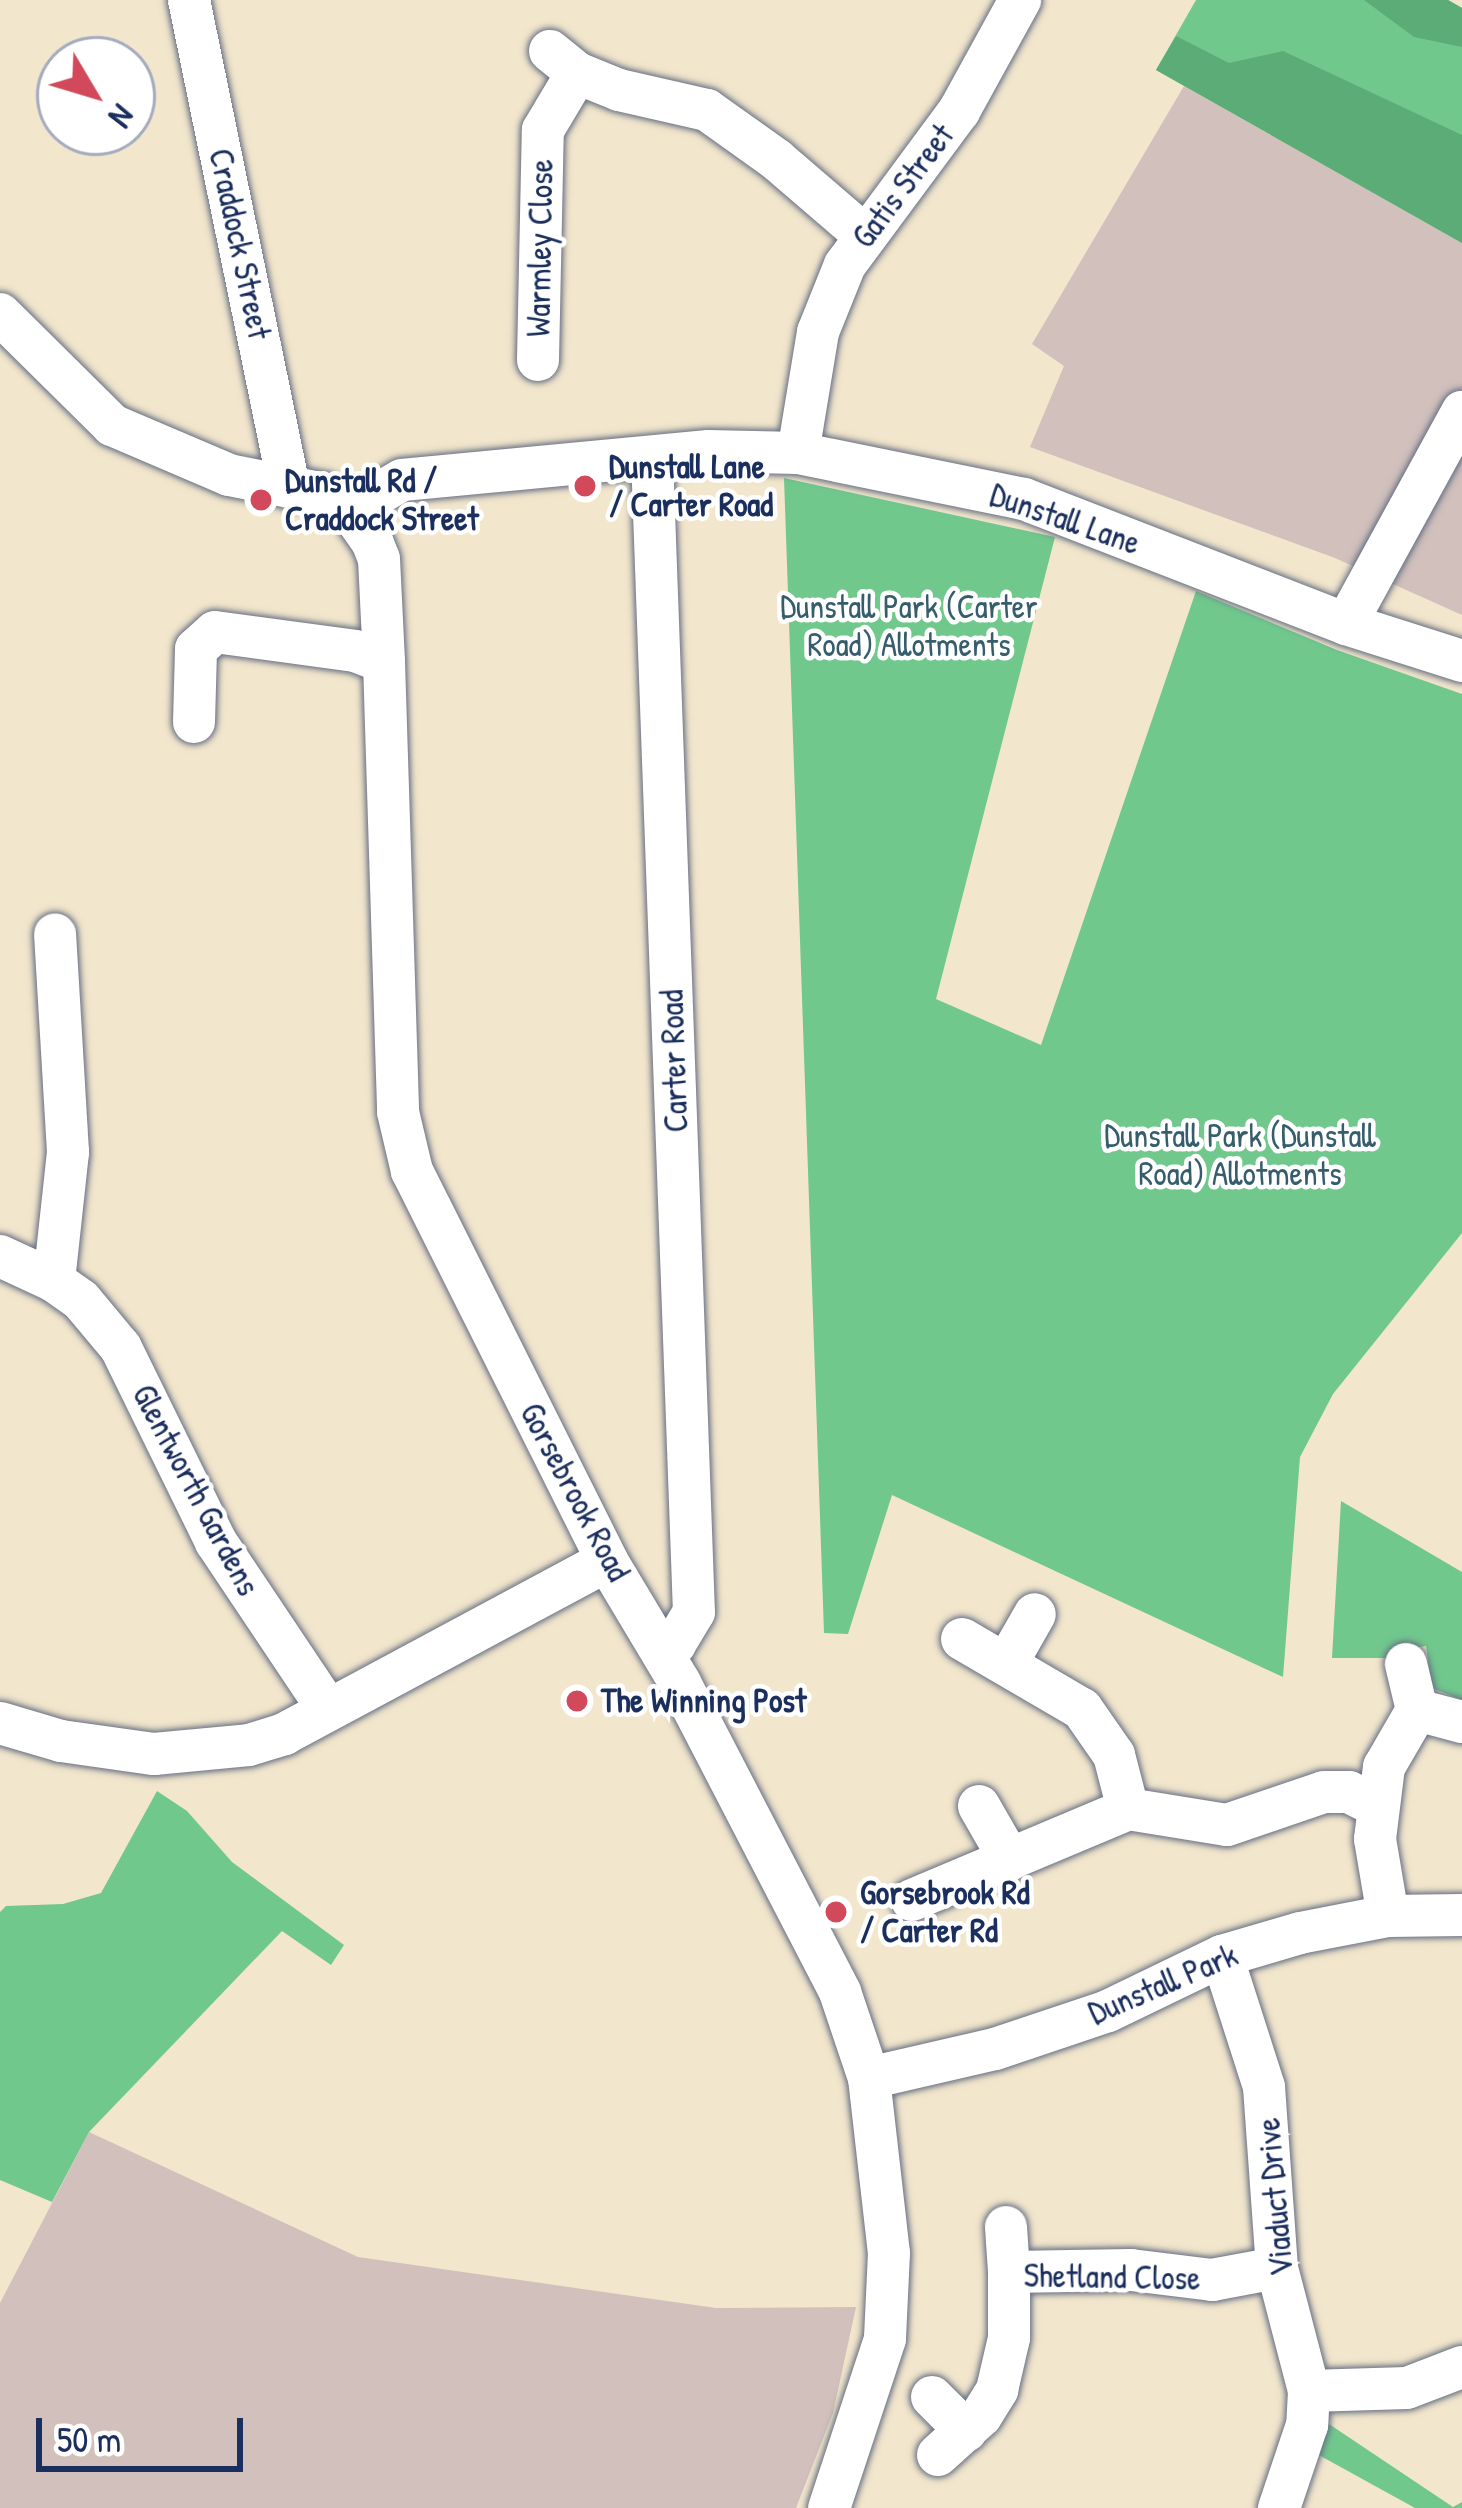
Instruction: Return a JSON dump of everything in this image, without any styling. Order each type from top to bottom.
[{"type":"street","name":"Craddock Street","points":[[189,0],[290,488]]},
{"type":"street","name":"Gatis Street","points":[[798,453],[818,332],[863,234],[959,111],[1020,0]]},
{"type":"street","name":"Warmley Close","points":[[538,360],[543,130],[563,62],[619,90],[707,110],[777,160],[863,234]]},
{"type":"street","points":[[0,314],[112,425],[208,468],[325,494],[350,510]]},
{"type":"street","points":[[1346,624],[1462,412]]},
{"type":"street","name":"Dunstall Lane","points":[[350,510],[402,480],[652,457],[798,453],[1024,499],[1346,624],[1462,661]]},
{"type":"street","name":"Carter Road","points":[[652,457],[694,1612],[684,1632],[663,1653]]},
{"type":"street","name":"Gorsebrook Road","points":[[350,510],[379,559],[394,1030],[403,1145],[426,1202],[607,1561],[663,1653],[840,1991],[869,2078],[889,2253],[885,2339],[829,2508]]},
{"type":"street","points":[[194,722],[196,649],[215,632],[355,651],[384,662]]},
{"type":"street","points":[[54,1280],[68,1152],[55,934]]},
{"type":"street","name":"Glentworth Gardens","points":[[0,1256],[54,1280],[81,1300],[121,1348],[216,1542],[328,1709]]},
{"type":"street","points":[[0,1723],[106,1749],[192,1755],[284,1734],[607,1561]]},
{"type":"street","points":[[1007,1664],[1035,1614]]},
{"type":"street","points":[[962,1639],[1082,1709],[1114,1755],[1128,1809]]},
{"type":"street","points":[[1388,1916],[1375,1839],[1377,1806],[1384,1767],[1417,1710],[1406,1664]]},
{"type":"street","points":[[1417,1710],[1462,1723]]},
{"type":"street","points":[[912,1900],[1128,1809],[1227,1825],[1324,1792],[1348,1792],[1377,1806]]},
{"type":"street","points":[[979,1806],[1010,1860]]},
{"type":"street","name":"Dunstall Park","points":[[869,2078],[995,2048],[1108,2011],[1222,1956],[1388,1916],[1462,1915]]},
{"type":"street","name":"Viaduct Drive","points":[[1222,1956],[1264,2087],[1277,2268],[1309,2391],[1307,2425],[1279,2508]]},
{"type":"street","points":[[1006,2227],[1009,2272]]},
{"type":"street","name":"Shetland Close","points":[[932,2397],[952,2443],[997,2390],[1006,2364],[1009,2272],[1131,2270],[1212,2280],[1277,2268]]},
{"type":"street","points":[[1309,2391],[1407,2388],[1462,2367]]},
{"type":"shaded area","points":[[1184,86],[1462,243],[1462,615],[1335,558],[1030,447],[1064,366],[1032,344]]},
{"type":"shaded area","points":[[89,2132],[358,2257],[716,2308],[856,2307],[833,2413],[796,2508],[0,2508],[0,2303]]},
{"type":"green space","points":[[1196,0],[1448,0],[1462,8],[1462,243],[1156,70]]},
{"type":"green space","points":[[1364,0],[1448,0],[1462,8],[1462,47],[1414,37]]},
{"type":"green space","points":[[1176,36],[1229,63],[1283,51],[1462,135],[1462,243],[1156,70]]},
{"type":"green space","name":"Dunstall Park (Dunstall Road) Allotments","points":[[784,478],[1055,537],[936,999],[1041,1045],[1196,591],[1337,650],[1462,694],[1462,1233],[1333,1394],[1300,1457],[1283,1677],[892,1495],[848,1634],[824,1633]]},
{"type":"green space","points":[[1341,1501],[1462,1572],[1462,1700],[1432,1688],[1426,1646],[1388,1652],[1388,1658],[1332,1658]]},
{"type":"green space","points":[[157,1791],[187,1811],[232,1862],[344,1945],[331,1965],[282,1931],[89,2132],[52,2202],[0,2180],[0,1912],[6,1906],[63,1904],[101,1893]]},
{"type":"green space","points":[[1323,2420],[1453,2507],[1462,2502],[1462,2508],[1415,2508],[1317,2454]]},
{"type":"place","name":"Dunstall Lane / Carter Road","points":[[585,486]]},
{"type":"place","name":"Dunstall Rd / Craddock Street","points":[[261,500]]},
{"type":"place","name":"The Winning Post","points":[[577,1701]]},
{"type":"place","name":"Gorsebrook Rd / Carter Rd","points":[[836,1912]]},
{"type":"park label","name":"Dunstall Park (Carter Road) Allotments","points":[[909,626]]}]
